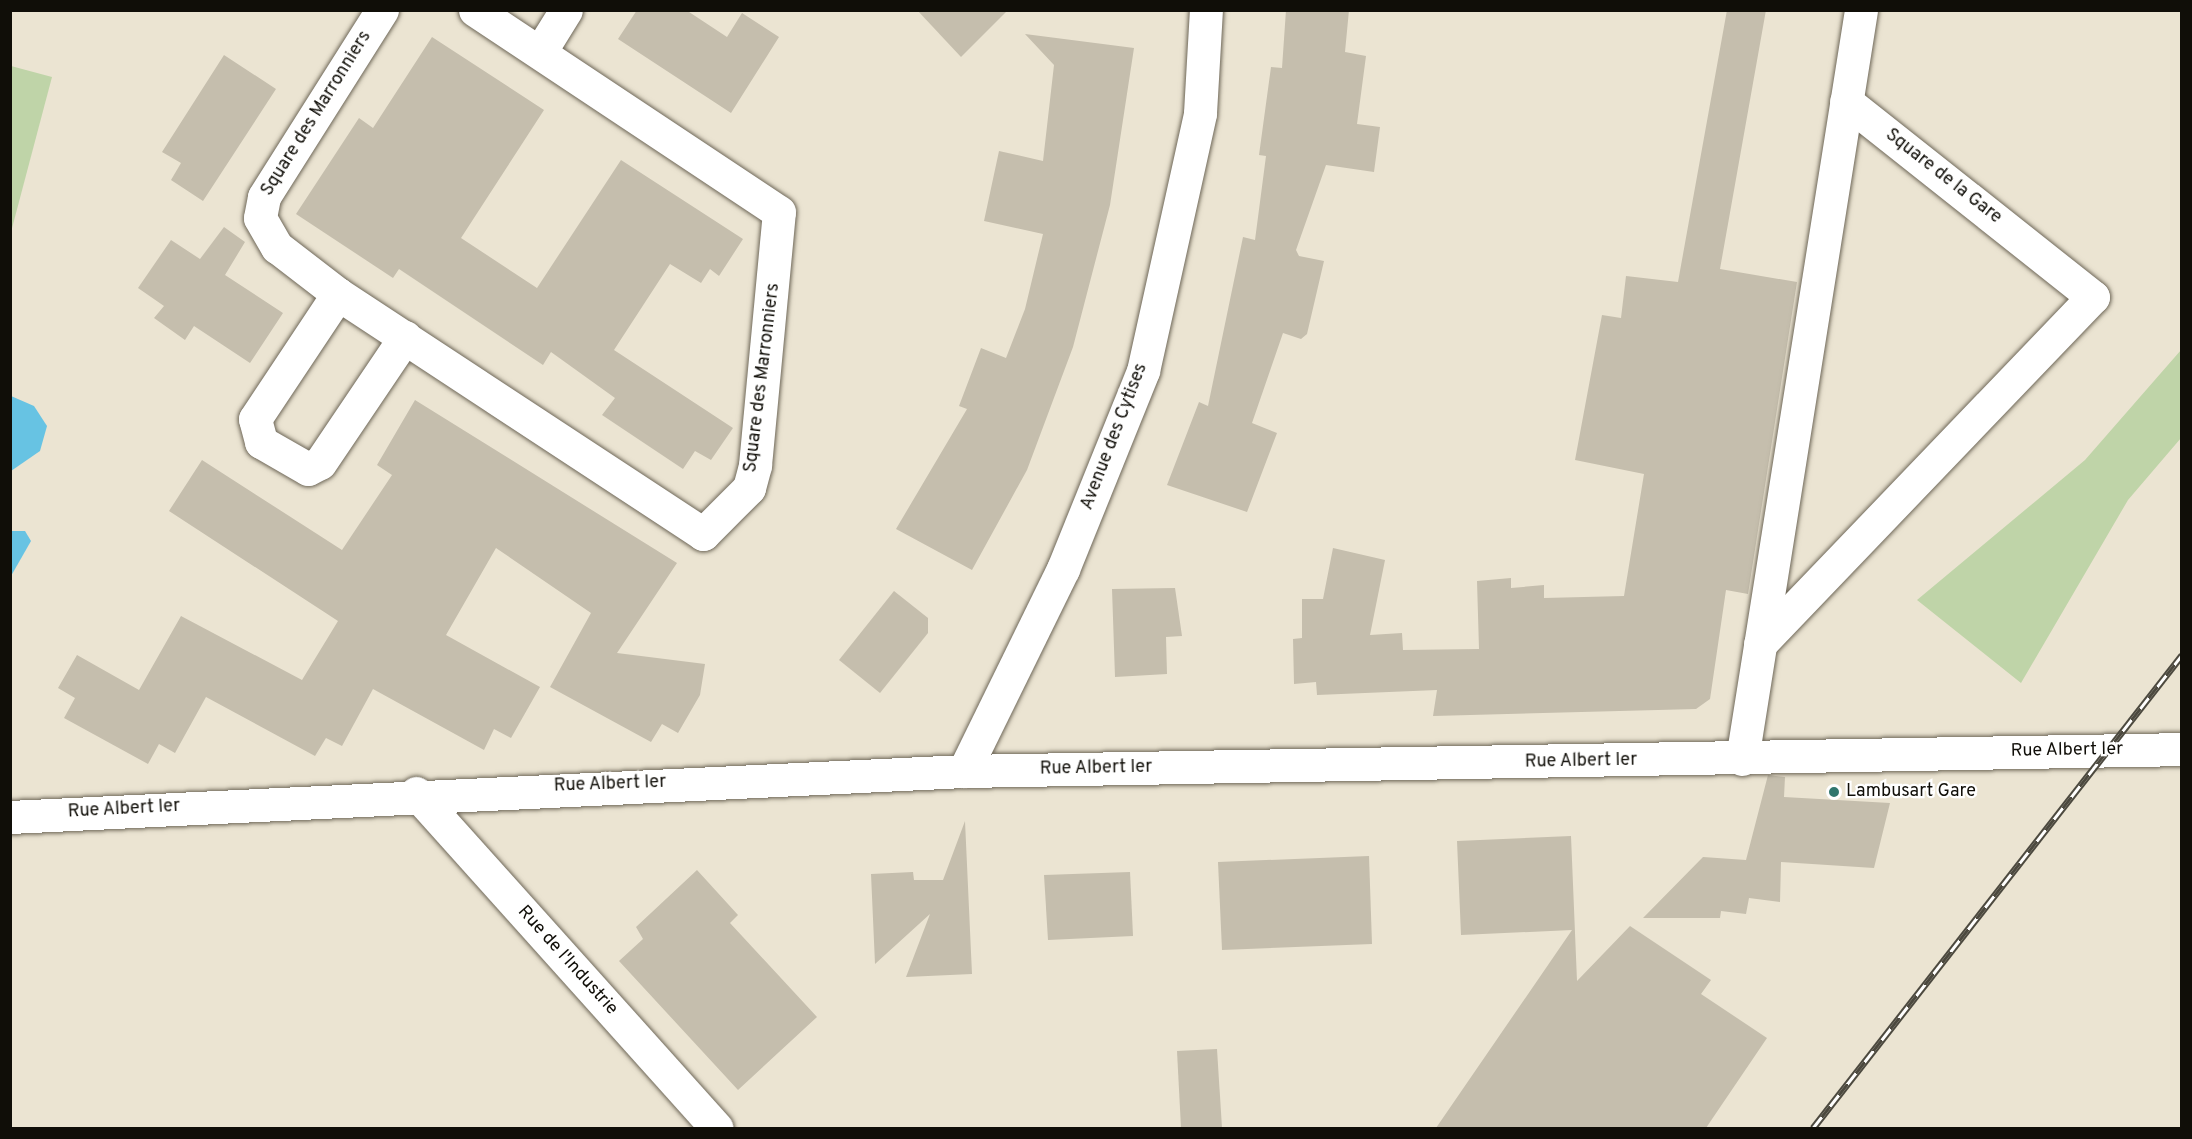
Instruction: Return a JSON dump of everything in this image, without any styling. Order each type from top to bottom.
[{"type":"street","name":"Square des Marronniers","points":[[382,10],[272,181],[260,218],[277,247],[338,294],[703,534],[749,488],[779,212],[475,10]]},
{"type":"street","points":[[540,52],[566,10]]},
{"type":"street","name":"Avenue des Cytises","points":[[964,771],[1063,569],[1143,371],[1200,113],[1206,10]]},
{"type":"street","points":[[1742,759],[1861,10]]},
{"type":"street","name":"Square de la Gare","points":[[1760,644],[2093,297],[1846,100]]},
{"type":"street","points":[[338,294],[255,419],[261,442],[308,469],[320,463],[405,337]]},
{"type":"street","name":"Rue Albert Ier","points":[[10,817],[416,793],[964,771],[1742,759],[2181,749]]},
{"type":"street","name":"Rue de l'Industrie","points":[[416,793],[717,1128]]},
{"type":"green space","points":[[10,66],[52,77],[11,232]]},
{"type":"green space","points":[[2181,350],[2181,438],[2128,500],[2021,683],[1917,600],[2085,460]]},
{"type":"water","points":[[11,396],[34,406],[47,426],[40,451],[11,471]]},
{"type":"water","points":[[12,531],[25,531],[31,541],[11,576]]},
{"type":"building","points":[[637,10],[686,10],[727,37],[742,13],[779,37],[731,113],[618,39]]},
{"type":"building","points":[[917,10],[1008,10],[961,57]]},
{"type":"building","points":[[1286,10],[1349,10],[1345,52],[1366,56],[1357,124],[1380,127],[1374,172],[1326,165],[1296,250],[1299,256],[1324,261],[1307,334],[1301,339],[1283,333],[1252,423],[1277,433],[1247,512],[1167,485],[1199,402],[1208,406],[1243,237],[1255,240],[1266,156],[1259,155],[1271,67],[1282,68]]},
{"type":"building","points":[[1727,10],[1766,10],[1720,269],[1797,282],[1748,594],[1726,590],[1710,699],[1696,709],[1433,716],[1437,690],[1317,695],[1316,682],[1294,684],[1293,639],[1302,638],[1302,599],[1323,599],[1333,548],[1385,560],[1370,635],[1402,633],[1403,650],[1479,649],[1477,581],[1511,578],[1511,588],[1544,585],[1544,598],[1624,596],[1644,474],[1575,460],[1602,315],[1621,318],[1626,276],[1678,282]]},
{"type":"building","points":[[1025,34],[1134,48],[1110,205],[1073,347],[1027,470],[972,570],[896,529],[967,409],[959,406],[981,348],[1006,358],[1025,309],[1043,234],[984,221],[999,151],[1043,161],[1054,65]]},
{"type":"building","points":[[432,37],[544,110],[461,238],[537,288],[621,160],[743,239],[719,276],[710,269],[701,283],[670,264],[614,350],[733,428],[711,460],[695,451],[683,469],[602,415],[615,398],[551,352],[543,365],[399,269],[393,278],[296,214],[359,118],[373,128]]},
{"type":"building","points":[[224,55],[276,89],[203,201],[171,180],[181,163],[162,152]]},
{"type":"building","points":[[224,227],[245,242],[225,275],[283,313],[250,363],[194,326],[185,340],[154,318],[164,306],[138,288],[171,240],[200,259]]},
{"type":"building","points":[[415,400],[677,563],[617,653],[705,664],[700,695],[678,733],[662,724],[651,742],[550,687],[591,613],[496,548],[446,635],[540,687],[511,738],[494,729],[484,750],[373,689],[342,746],[326,738],[315,756],[206,697],[175,753],[159,744],[148,764],[64,718],[75,698],[58,688],[77,655],[139,690],[181,616],[302,680],[338,621],[169,511],[202,460],[342,550],[392,475],[377,465]]},
{"type":"building","points":[[1175,588],[1182,636],[1166,637],[1167,674],[1115,677],[1112,589]]},
{"type":"building","points":[[894,591],[928,618],[928,633],[880,693],[839,660]]},
{"type":"building","points":[[1768,775],[1785,777],[1784,797],[1890,803],[1874,868],[1781,862],[1780,902],[1749,898],[1746,914],[1721,911],[1720,918],[1643,918],[1703,857],[1746,860]]},
{"type":"building","points":[[965,821],[972,974],[906,977],[930,914],[875,964],[871,874],[913,872],[914,880],[943,880]]},
{"type":"building","points":[[1571,836],[1577,981],[1630,926],[1711,980],[1701,994],[1767,1038],[1706,1128],[1436,1128],[1572,930],[1461,935],[1457,841]]},
{"type":"building","points":[[1369,856],[1372,944],[1222,950],[1218,862]]},
{"type":"building","points":[[697,870],[738,915],[730,923],[817,1017],[738,1090],[619,961],[643,939],[636,927]]},
{"type":"building","points":[[1130,872],[1133,936],[1048,940],[1044,875]]},
{"type":"building","points":[[1217,1049],[1222,1128],[1181,1128],[1177,1051]]},
{"type":"railway","points":[[1813,1128],[2182,655]]},
{"type":"place","name":"Lambusart Gare","points":[[1834,792]]}]
